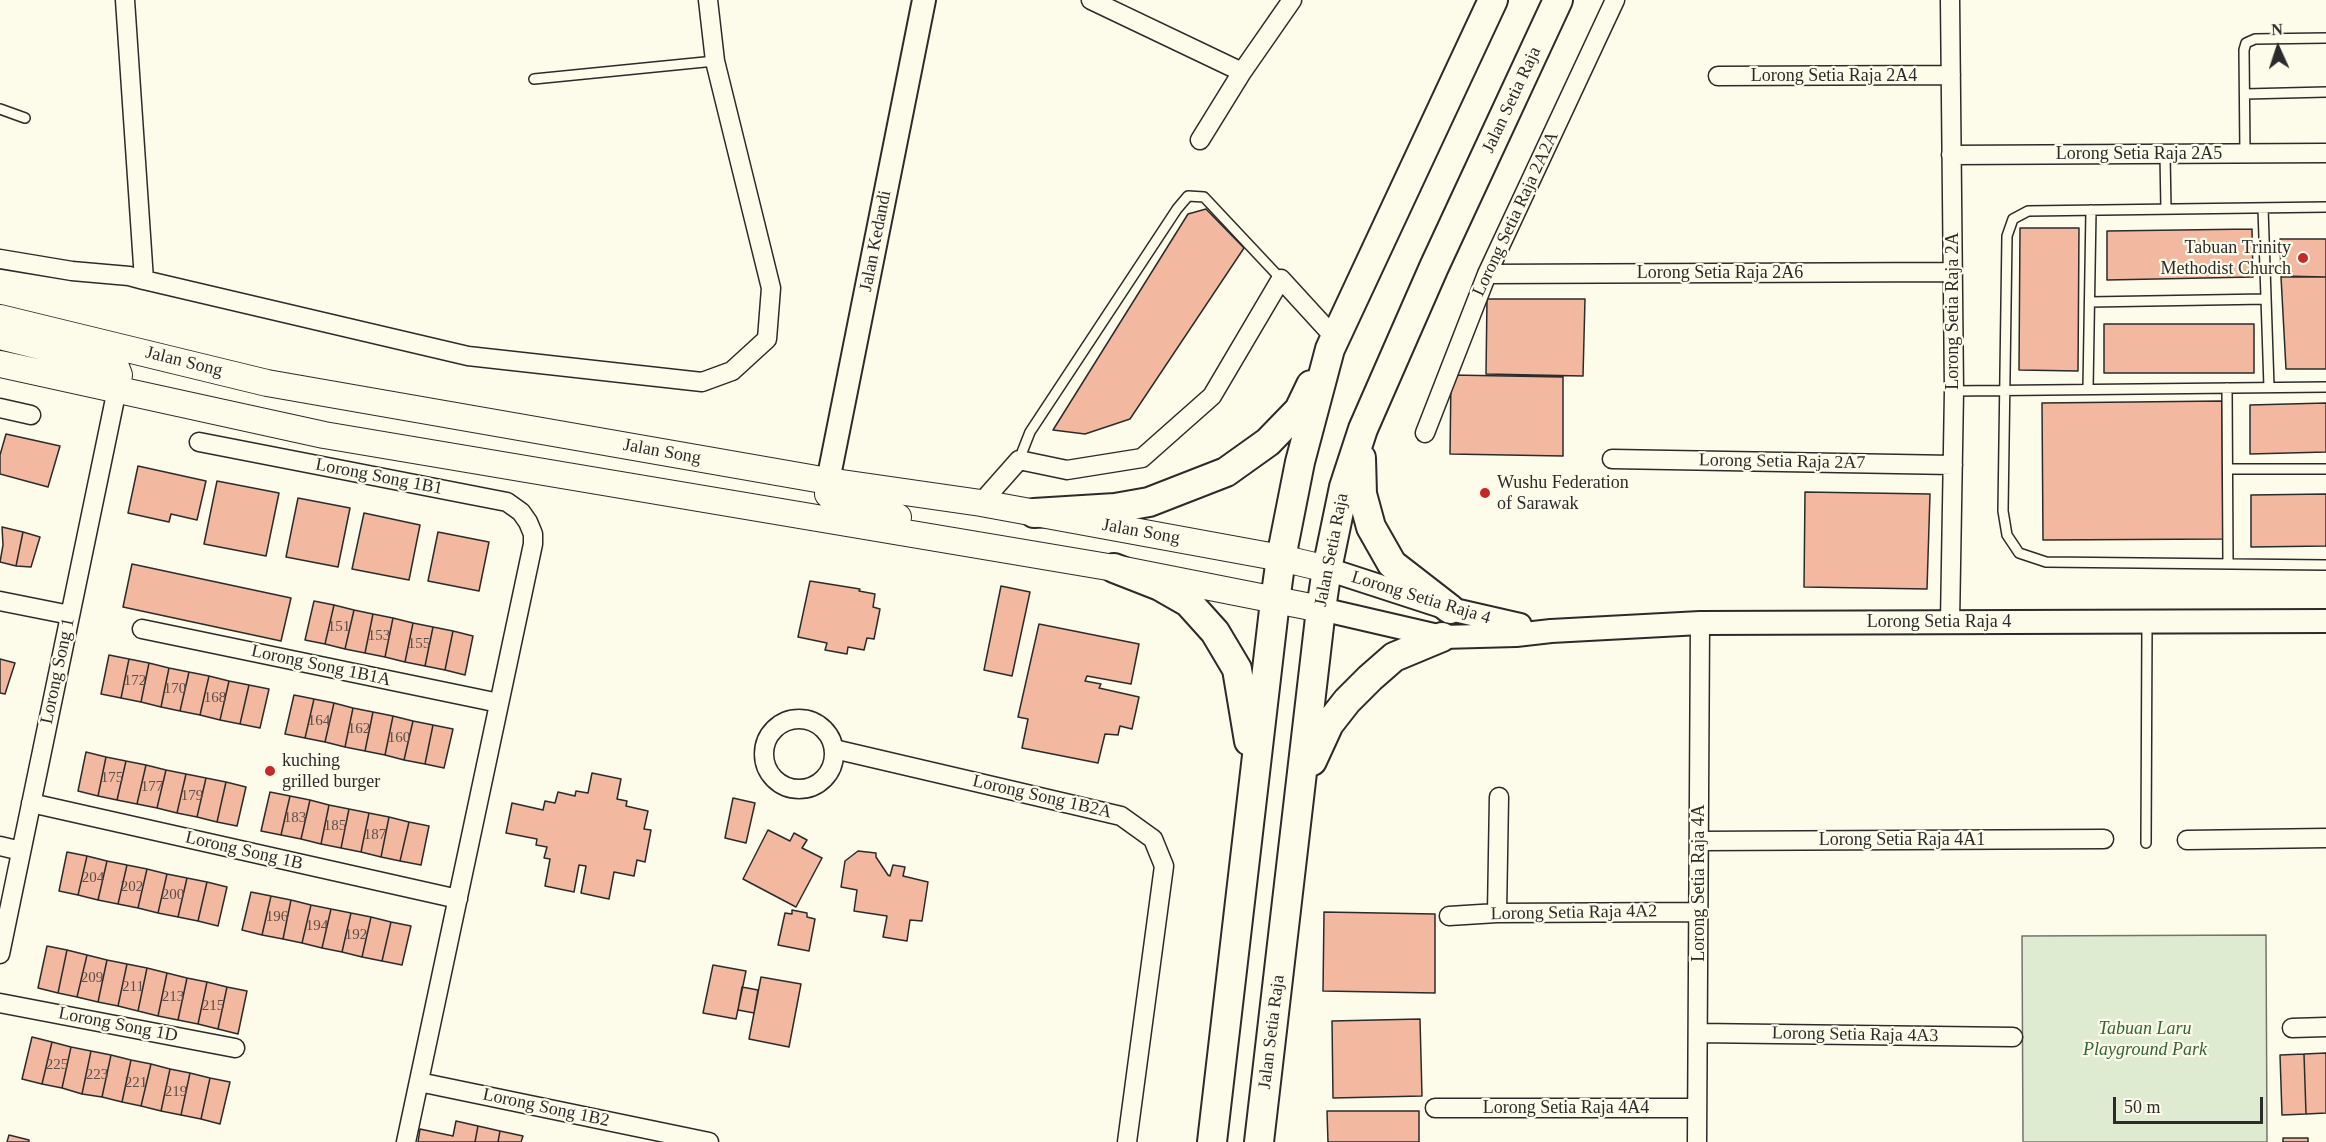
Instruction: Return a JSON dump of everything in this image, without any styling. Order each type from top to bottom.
[{"type":"main road","points":[[1034,513],[1115,508],[1149,502],[1226,472],[1268,442],[1299,410],[1493,0]]},
{"type":"main road","name":"Jalan Setia Raja","points":[[1259,1142],[1321,609],[1344,487],[1363,429],[1434,267],[1558,0]]},
{"type":"main road","name":"Jalan Song","points":[[0,318],[267,383],[828,481],[1034,513],[1281,558],[1327,569]]},
{"type":"main road","points":[[0,336],[108,363],[116,367],[119,375],[117,389]]},
{"type":"main road","points":[[1212,1142],[1281,558],[1300,462],[1332,343]]},
{"type":"main road","points":[[0,364],[324,435],[1114,568],[1321,609]]},
{"type":"main road","points":[[1363,429],[1360,460],[1362,494],[1371,527],[1392,564],[1450,609]]},
{"type":"main road","points":[[828,481],[828,494],[835,501],[914,520],[986,547]]},
{"type":"main road","points":[[1114,568],[1160,586],[1188,602],[1215,632],[1237,669],[1247,721],[1254,785]]},
{"type":"main road","points":[[1301,791],[1329,724],[1347,701],[1395,657],[1442,637]]},
{"type":"street","points":[[125,0],[144,280]]},
{"type":"street","points":[[0,259],[72,271],[129,276],[468,356],[702,382],[732,371],[767,339],[771,288],[716,61],[708,0]]},
{"type":"street","name":"Jalan Kedandi","points":[[828,481],[924,0]]},
{"type":"street","points":[[1091,0],[1242,72]]},
{"type":"street","points":[[1200,140],[1242,72],[1292,0]]},
{"type":"street","name":"Lorong Setia Raja 2A2A","points":[[1425,433],[1487,274],[1616,0]]},
{"type":"street","name":"Lorong Setia Raja 2A","points":[[1950,0],[1954,391],[1950,622]]},
{"type":"street","name":"Lorong Setia Raja 2A4","points":[[1718,76],[1950,75]]},
{"type":"street","name":"Lorong Setia Raja 2A5","points":[[1951,155],[2326,153]]},
{"type":"street","name":"Lorong Setia Raja 2A6","points":[[1487,274],[1953,272]]},
{"type":"street","points":[[981,504],[1020,460],[1067,470],[1142,458],[1212,396],[1281,279],[1332,343]]},
{"type":"street","name":"Lorong Song 1","points":[[0,954],[117,389]]},
{"type":"street","points":[[0,408],[31,415]]},
{"type":"street","name":"Lorong Song 1B1","points":[[199,442],[507,502],[521,512],[528,522],[533,544],[499,704]]},
{"type":"street","name":"Lorong Setia Raja 2A7","points":[[1612,459],[1953,465]]},
{"type":"street","name":"Lorong Setia Raja 4","points":[[1327,569],[1450,609],[1551,631]]},
{"type":"street","points":[[0,601],[70,615]]},
{"type":"street","name":"Lorong Setia Raja 4","points":[[1321,609],[1442,637],[1516,635],[1700,623],[2326,621]]},
{"type":"street","name":"Lorong Setia Raja 4A","points":[[1697,1142],[1700,623]]},
{"type":"street","name":"Lorong Song 1B1A","points":[[142,629],[499,704]]},
{"type":"street","points":[[406,1142],[499,704]]},
{"type":"street","name":"Lorong Song 1B2A","points":[[834,749],[1121,816],[1153,839],[1164,866],[1127,1142]]},
{"type":"street","points":[[1497,913],[1499,797]]},
{"type":"street","name":"Lorong Song 1B","points":[[31,803],[458,898]]},
{"type":"street","points":[[2187,840],[2326,838]]},
{"type":"street","name":"Lorong Setia Raja 4A1","points":[[1700,841],[2104,839]]},
{"type":"street","points":[[0,846],[21,851]]},
{"type":"street","name":"Lorong Setia Raja 4A2","points":[[1449,916],[1497,913],[1699,912]]},
{"type":"street","name":"Lorong Song 1D","points":[[0,1003],[235,1048]]},
{"type":"street","points":[[2292,1028],[2326,1027]]},
{"type":"street","name":"Lorong Setia Raja 4A3","points":[[1698,1033],[2013,1037]]},
{"type":"street","name":"Lorong Song 1B2","points":[[419,1082],[709,1142]]},
{"type":"street","name":"Lorong Setia Raja 4A4","points":[[1436,1108],[1697,1108]]},
{"type":"lane","points":[[2245,154],[2244,50],[2246,43],[2255,39],[2326,38]]},
{"type":"lane","points":[[534,79],[716,61]]},
{"type":"lane","points":[[2245,94],[2326,92]]},
{"type":"lane","points":[[0,109],[25,118]]},
{"type":"lane","points":[[2165,154],[2166,209]]},
{"type":"lane","points":[[1020,460],[1030,432],[1177,209],[1188,196],[1204,197],[1281,279]]},
{"type":"lane","points":[[2326,207],[2028,211],[2013,219],[2007,236],[2003,512],[2007,535],[2019,553],[2046,562],[2326,565]]},
{"type":"lane","points":[[2262,208],[2269,387]]},
{"type":"lane","points":[[2088,389],[2091,210]]},
{"type":"lane","points":[[2090,302],[2266,299]]},
{"type":"lane","points":[[1954,391],[2326,387]]},
{"type":"lane","points":[[2227,388],[2228,564]]},
{"type":"lane","points":[[2229,469],[2326,469]]},
{"type":"lane","points":[[2146,843],[2147,623]]},
{"type":"green space","name":"Tabuan Laru Playground Park","points":[[2266,935],[2267,1142],[2023,1142],[2022,936]]},
{"type":"building","points":[[1206,209],[1244,248],[1130,419],[1085,434],[1053,430],[1188,214]]},
{"type":"building","points":[[2020,228],[2079,228],[2078,371],[2019,370]]},
{"type":"building","points":[[2252,229],[2253,277],[2107,280],[2107,231]]},
{"type":"building","name":"Tabuan Trinity Methodist Church","points":[[2280,239],[2326,239],[2326,277],[2281,276]]},
{"type":"building","points":[[2281,277],[2326,277],[2326,369],[2286,369]]},
{"type":"building","points":[[1487,299],[1585,299],[1583,376],[1486,374]]},
{"type":"building","points":[[2104,324],[2254,324],[2254,373],[2104,373]]},
{"type":"building","points":[[1451,375],[1563,377],[1563,456],[1450,454]]},
{"type":"building","points":[[2222,401],[2223,539],[2043,540],[2042,403]]},
{"type":"building","points":[[2326,403],[2326,452],[2250,454],[2250,405]]},
{"type":"building","points":[[6,434],[60,446],[48,487],[0,474],[0,455]]},
{"type":"building","points":[[138,466],[206,481],[197,520],[171,514],[169,522],[128,513]]},
{"type":"building","points":[[217,481],[279,493],[266,556],[204,544]]},
{"type":"building","points":[[1805,492],[1930,494],[1927,589],[1804,587]]},
{"type":"building","points":[[2326,494],[2326,546],[2251,547],[2251,495]]},
{"type":"building","points":[[298,498],[350,508],[338,567],[286,557]]},
{"type":"building","points":[[364,513],[420,525],[409,580],[352,569]]},
{"type":"building","points":[[2,527],[23,532],[16,566],[0,562],[3,545]]},
{"type":"building","points":[[23,532],[40,537],[31,567],[16,566]]},
{"type":"building","points":[[438,532],[489,542],[479,591],[428,581]]},
{"type":"building","points":[[132,564],[291,598],[281,641],[123,607]]},
{"type":"building","points":[[810,581],[860,589],[859,591],[875,594],[873,607],[880,609],[874,639],[867,638],[864,650],[848,647],[847,654],[825,650],[827,643],[798,637]]},
{"type":"building","points":[[1001,586],[1030,592],[1012,676],[984,670]]},
{"type":"building","points":[[314,601],[334,605],[325,644],[305,640]]},
{"type":"building","points":[[334,605],[354,610],[345,649],[325,644]]},
{"type":"building","points":[[354,610],[373,614],[365,653],[345,649]]},
{"type":"building","points":[[373,614],[393,618],[385,657],[365,653]]},
{"type":"building","points":[[393,618],[413,623],[405,662],[385,657]]},
{"type":"building","points":[[413,623],[433,627],[425,666],[405,662]]},
{"type":"building","points":[[1039,624],[1139,644],[1131,684],[1087,676],[1085,681],[1101,684],[1099,688],[1139,697],[1132,729],[1120,726],[1118,735],[1105,734],[1098,763],[1022,748],[1028,719],[1018,717]]},
{"type":"building","points":[[433,627],[453,631],[445,670],[425,666]]},
{"type":"building","points":[[453,631],[473,636],[465,675],[445,670]]},
{"type":"building","points":[[109,655],[129,659],[121,698],[101,694]]},
{"type":"building","points":[[0,659],[15,663],[5,694],[0,693]]},
{"type":"building","points":[[129,659],[149,663],[141,702],[121,698]]},
{"type":"building","points":[[149,663],[169,668],[161,707],[141,702]]},
{"type":"building","points":[[169,668],[189,672],[180,711],[161,707]]},
{"type":"building","points":[[189,672],[209,676],[200,715],[180,711]]},
{"type":"building","points":[[209,676],[229,681],[220,720],[200,715]]},
{"type":"building","points":[[229,681],[249,685],[240,724],[220,720]]},
{"type":"building","points":[[249,685],[269,689],[260,728],[240,724]]},
{"type":"building","points":[[294,695],[314,699],[305,738],[285,734]]},
{"type":"building","points":[[314,699],[334,703],[325,742],[305,738]]},
{"type":"building","points":[[334,703],[353,708],[345,747],[325,742]]},
{"type":"building","points":[[353,708],[373,712],[365,751],[345,747]]},
{"type":"building","points":[[373,712],[393,716],[385,755],[365,751]]},
{"type":"building","points":[[393,716],[413,721],[404,760],[385,755]]},
{"type":"building","points":[[413,721],[433,725],[425,764],[404,760]]},
{"type":"building","points":[[433,725],[453,729],[444,768],[425,764]]},
{"type":"building","points":[[86,752],[106,757],[98,796],[78,791]]},
{"type":"building","points":[[106,757],[126,761],[117,800],[98,796]]},
{"type":"building","points":[[126,761],[146,765],[137,804],[117,800]]},
{"type":"building","points":[[146,765],[166,770],[157,808],[137,804]]},
{"type":"building","points":[[166,770],[186,774],[177,813],[157,808]]},
{"type":"building","points":[[592,773],[621,779],[617,799],[627,801],[626,806],[648,811],[644,829],[651,830],[645,862],[637,860],[634,876],[614,872],[609,899],[581,893],[586,866],[579,865],[574,892],[545,886],[550,859],[544,858],[547,847],[536,845],[537,839],[506,833],[512,803],[543,810],[545,801],[555,803],[558,792],[575,796],[576,791],[588,793]]},
{"type":"building","points":[[186,774],[206,778],[197,817],[177,813]]},
{"type":"building","points":[[206,778],[226,782],[217,822],[197,817]]},
{"type":"building","points":[[226,782],[246,787],[237,826],[217,822]]},
{"type":"building","points":[[270,792],[290,796],[281,835],[261,831]]},
{"type":"building","points":[[290,796],[310,800],[301,839],[281,835]]},
{"type":"building","points":[[733,798],[755,803],[746,843],[725,838]]},
{"type":"building","points":[[310,800],[329,805],[321,844],[301,839]]},
{"type":"building","points":[[329,805],[349,809],[341,848],[321,844]]},
{"type":"building","points":[[349,809],[369,813],[361,852],[341,848]]},
{"type":"building","points":[[369,813],[389,817],[381,857],[361,852]]},
{"type":"building","points":[[389,817],[409,822],[400,861],[381,857]]},
{"type":"building","points":[[409,822],[429,826],[421,865],[400,861]]},
{"type":"building","points":[[768,830],[790,841],[794,833],[807,840],[802,848],[822,858],[796,907],[743,879]]},
{"type":"building","points":[[858,851],[876,853],[876,857],[890,876],[893,865],[905,867],[903,876],[928,882],[922,921],[910,920],[907,941],[883,937],[887,916],[854,911],[857,890],[841,887],[845,861]]},
{"type":"building","points":[[67,852],[87,856],[78,895],[59,891]]},
{"type":"building","points":[[87,856],[107,861],[98,900],[78,895]]},
{"type":"building","points":[[107,861],[127,865],[118,904],[98,900]]},
{"type":"building","points":[[127,865],[147,869],[138,908],[118,904]]},
{"type":"building","points":[[147,869],[167,874],[158,913],[138,908]]},
{"type":"building","points":[[167,874],[187,878],[178,917],[158,913]]},
{"type":"building","points":[[187,878],[207,882],[198,921],[178,917]]},
{"type":"building","points":[[207,882],[227,887],[218,926],[198,921]]},
{"type":"building","points":[[251,892],[271,896],[262,935],[242,930]]},
{"type":"building","points":[[271,896],[291,900],[283,939],[262,935]]},
{"type":"building","points":[[291,900],[311,905],[302,943],[283,939]]},
{"type":"building","points":[[311,905],[331,909],[322,948],[302,943]]},
{"type":"building","points":[[331,909],[351,913],[342,952],[322,948]]},
{"type":"building","points":[[792,910],[807,913],[807,917],[815,919],[809,951],[778,945],[785,913],[792,914]]},
{"type":"building","points":[[1324,912],[1435,914],[1435,993],[1323,991]]},
{"type":"building","points":[[351,913],[371,917],[362,957],[342,952]]},
{"type":"building","points":[[371,917],[391,922],[382,961],[362,957]]},
{"type":"building","points":[[391,922],[411,926],[402,965],[382,961]]},
{"type":"building","points":[[47,946],[67,950],[58,993],[38,988]]},
{"type":"building","points":[[67,950],[87,955],[77,997],[58,993]]},
{"type":"building","points":[[87,955],[107,960],[98,1002],[77,997]]},
{"type":"building","points":[[107,960],[127,964],[118,1006],[98,1002]]},
{"type":"building","points":[[127,964],[147,968],[138,1011],[118,1006]]},
{"type":"building","points":[[713,965],[746,971],[736,1019],[703,1013]]},
{"type":"building","points":[[147,968],[167,973],[158,1016],[138,1011]]},
{"type":"building","points":[[167,973],[187,978],[178,1020],[158,1016]]},
{"type":"building","points":[[761,977],[801,984],[789,1047],[749,1039]]},
{"type":"building","points":[[187,978],[207,982],[198,1024],[178,1020]]},
{"type":"building","points":[[207,982],[227,987],[218,1029],[198,1024]]},
{"type":"building","points":[[227,987],[247,991],[238,1034],[218,1029]]},
{"type":"building","points":[[742,987],[758,990],[754,1013],[738,1010]]},
{"type":"building","points":[[1420,1019],[1422,1096],[1333,1098],[1332,1021]]},
{"type":"building","points":[[32,1037],[52,1042],[42,1084],[22,1079]]},
{"type":"building","points":[[52,1042],[71,1047],[62,1088],[42,1084]]},
{"type":"building","points":[[71,1047],[91,1051],[82,1094],[62,1088]]},
{"type":"building","points":[[91,1051],[111,1055],[102,1097],[82,1094]]},
{"type":"building","points":[[2326,1053],[2326,1113],[2306,1114],[2304,1054]]},
{"type":"building","points":[[2304,1054],[2306,1114],[2282,1115],[2280,1055]]},
{"type":"building","points":[[111,1055],[131,1060],[122,1102],[102,1097]]},
{"type":"building","points":[[131,1060],[151,1064],[141,1106],[122,1102]]},
{"type":"building","points":[[151,1064],[170,1069],[161,1111],[141,1106]]},
{"type":"building","points":[[170,1069],[190,1073],[181,1115],[161,1111]]},
{"type":"building","points":[[190,1073],[210,1078],[201,1119],[181,1115]]},
{"type":"building","points":[[210,1078],[230,1082],[220,1124],[201,1119]]},
{"type":"building","points":[[1327,1111],[1419,1111],[1419,1142],[1328,1142]]},
{"type":"building","points":[[456,1121],[478,1126],[475,1142],[418,1142],[420,1129],[453,1136]]},
{"type":"building","points":[[478,1126],[500,1131],[498,1142],[475,1142]]},
{"type":"building","points":[[500,1131],[523,1136],[521,1142],[498,1142]]},
{"type":"building","points":[[9,1135],[29,1140],[29,1142],[7,1142]]},
{"type":"building","points":[[2283,1138],[2308,1138],[2308,1142],[2283,1142]]},
{"type":"place","name":"Tabuan Trinity Methodist Church","points":[[2303,258]]},
{"type":"place","name":"Wushu Federation of Sarawak","points":[[1485,493]]},
{"type":"place","name":"kuching grilled burger","points":[[270,771]]}]
